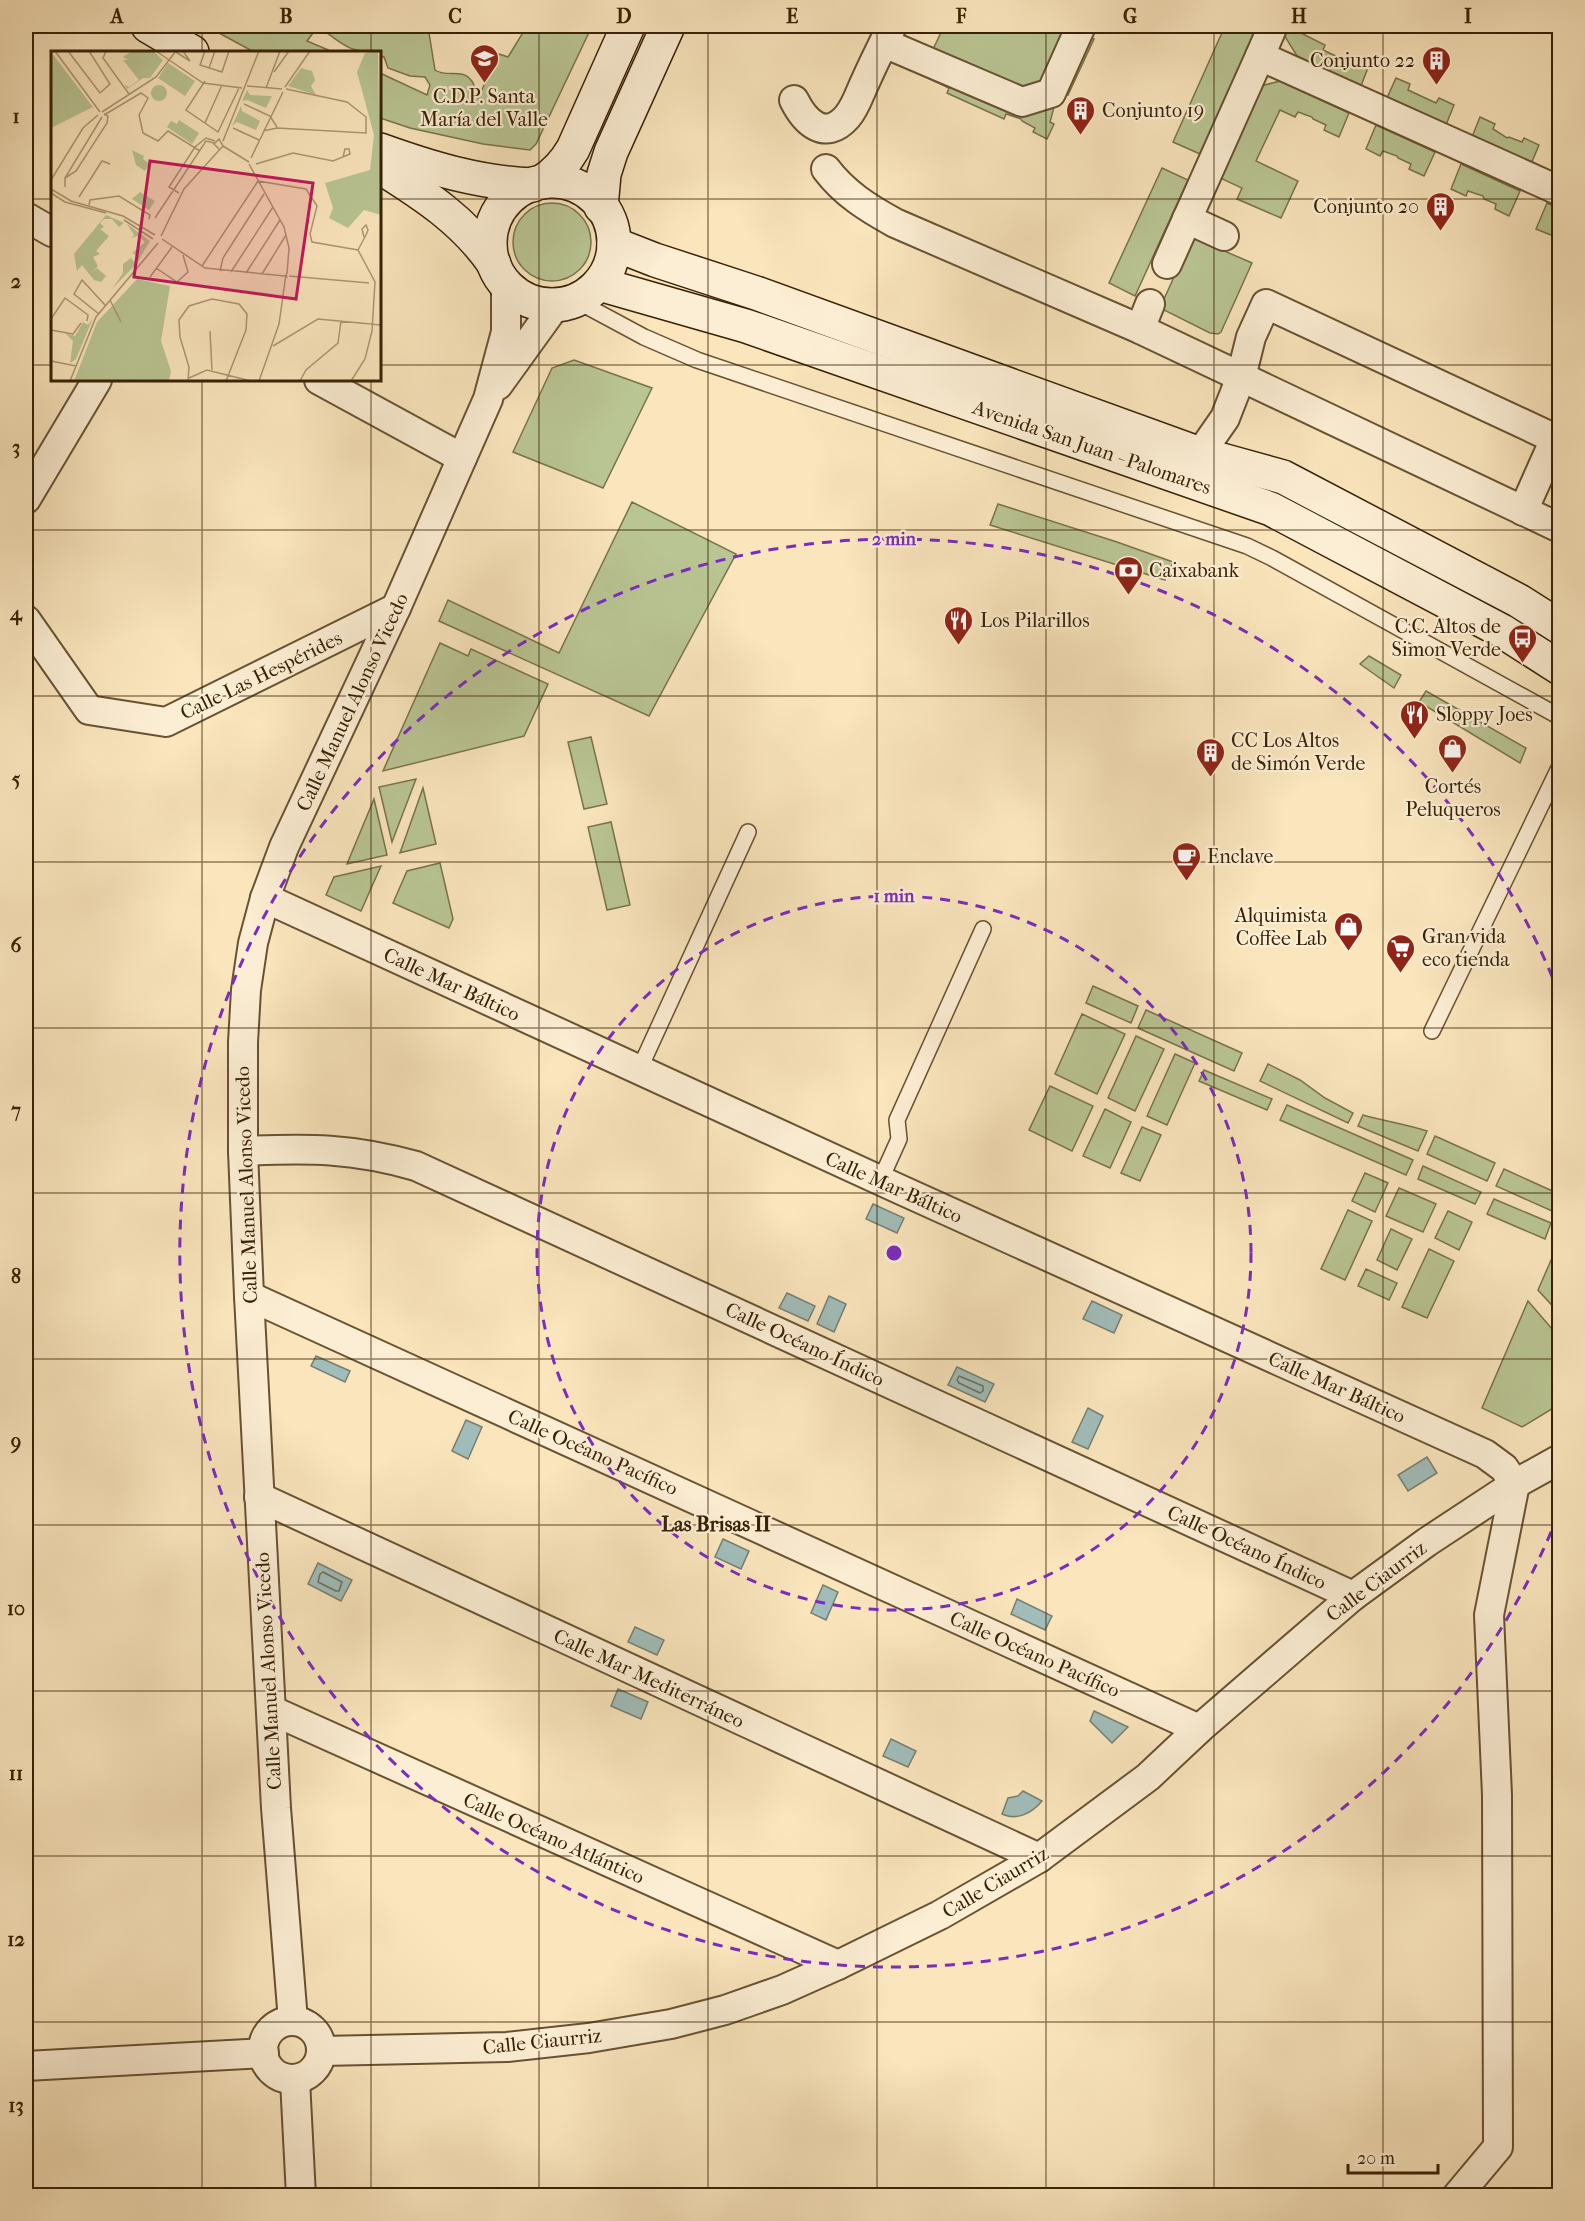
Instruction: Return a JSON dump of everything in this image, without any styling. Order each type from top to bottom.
[{"type":"street","points":[[148,26],[190,51]]},
{"type":"street","points":[[500,275],[491,253],[490,233],[497,214],[509,199],[524,187],[553,175],[565,162],[628,26]]},
{"type":"street","points":[[601,207],[604,174],[611,152],[668,26]]},
{"type":"street","points":[[794,100],[801,115],[814,125],[827,128],[840,123],[854,107],[888,34],[1022,102],[1051,93],[1081,26]]},
{"type":"street","points":[[1167,264],[1273,26]]},
{"type":"street","points":[[1260,56],[1560,191]]},
{"type":"street","points":[[381,150],[452,174],[494,183],[561,182],[578,186],[594,197],[609,218],[614,244],[609,266],[577,297],[530,302],[518,296],[469,231],[439,206],[381,168]]},
{"type":"street","points":[[826,169],[838,185],[857,201],[895,223],[1145,317],[1241,377],[1560,528]]},
{"type":"street","points":[[26,217],[51,231]]},
{"type":"street","points":[[1187,219],[1224,236]]},
{"type":"street","name":"Avenida San Juan - Palomares","points":[[614,244],[1200,454],[1283,477],[1519,601],[1560,627]]},
{"type":"street","name":"Calle Manuel Alonso Vicedo","points":[[293,2020],[276,1808],[249,1296],[243,1151],[243,1042],[246,990],[253,943],[265,898],[284,847],[396,608],[488,399],[506,332],[500,275]]},
{"type":"street","name":"Calle Manuel Alonso Vicedo","points":[[488,399],[577,297]]},
{"type":"street","name":"Avenida San Juan - Palomares","points":[[577,297],[746,326],[1270,509],[1502,631],[1560,668]]},
{"type":"street","points":[[1200,454],[1225,418],[1241,377],[1251,337],[1266,304],[1557,440],[1523,511]]},
{"type":"street","points":[[26,500],[96,381]]},
{"type":"street","points":[[321,381],[462,458]]},
{"type":"street","name":"Calle Las Hespérides","points":[[26,620],[89,710],[165,722],[396,608]]},
{"type":"street","name":"Calle Mar Báltico","points":[[265,898],[1485,1454],[1504,1468],[1515,1484]]},
{"type":"street","name":"Calle Océano Índico","points":[[243,1151],[300,1148],[341,1150],[380,1156],[416,1166],[1353,1596]]},
{"type":"street","name":"Calle Océano Pacífico","points":[[249,1296],[1199,1729]]},
{"type":"street","name":"Calle Ciaurriz","points":[[322,2051],[507,2047],[589,2038],[671,2024],[725,2010],[838,1965],[940,1915],[1039,1858],[1148,1777],[1199,1729],[1353,1596],[1427,1542],[1515,1484],[1560,1459]]},
{"type":"street","points":[[1457,2196],[1498,2147],[1497,1795],[1489,1615],[1515,1484]]},
{"type":"street","name":"Calle Mar Mediterráneo","points":[[259,1497],[1039,1858]]},
{"type":"street","name":"Calle Océano Atlántico","points":[[271,1710],[838,1965]]},
{"type":"street","points":[[293,2020],[304,2023],[314,2030],[320,2040],[322,2051],[319,2063],[311,2073],[295,2080],[276,2074],[267,2065],[264,2043],[274,2027],[293,2020]]},
{"type":"street","points":[[26,2066],[264,2054]]},
{"type":"street","points":[[295,2080],[301,2196]]},
{"type":"lane","points":[[577,297],[644,337],[697,360],[1247,546],[1560,717]]},
{"type":"lane","points":[[1432,1031],[1560,766]]},
{"type":"lane","points":[[639,1070],[748,832]]},
{"type":"lane","points":[[880,1180],[899,1139],[897,1120],[983,929]]},
{"type":"green space","name":"C.D.P. Santa María del Valle","points":[[206,26],[279,26],[285,29],[286,26],[392,26],[396,30],[420,29],[429,33],[435,70],[467,76],[474,84],[478,98],[499,54],[508,57],[527,26],[592,26],[536,144],[530,150],[483,144],[410,128],[381,118],[381,73],[427,95],[430,85],[425,77],[410,76],[388,68],[384,57],[381,56],[381,51],[354,50],[323,30],[313,33],[307,41],[331,51],[252,51]]},
{"type":"green space","points":[[944,26],[1094,26],[1089,36],[1094,39],[1068,95],[1063,93],[1054,107],[1050,122],[1054,124],[1047,139],[1033,132],[1035,128],[1021,119],[1006,114],[1004,119],[947,93],[949,88],[921,75]]},
{"type":"green space","points":[[1225,26],[1258,26],[1200,154],[1173,142]]},
{"type":"green space","points":[[1287,26],[1325,45],[1323,50],[1337,58],[1340,57],[1352,63],[1354,58],[1369,65],[1361,86],[1297,56],[1284,35]]},
{"type":"green space","points":[[1396,78],[1410,84],[1408,90],[1436,103],[1439,98],[1454,105],[1446,125],[1387,98]]},
{"type":"green space","points":[[1280,81],[1349,113],[1339,137],[1324,130],[1326,125],[1312,117],[1298,112],[1295,117],[1280,110],[1256,161],[1298,181],[1281,218],[1237,199],[1242,188],[1220,178],[1261,86]]},
{"type":"green space","points":[[1480,117],[1495,124],[1493,129],[1507,138],[1522,142],[1524,138],[1539,145],[1531,164],[1472,137]]},
{"type":"green space","points":[[1376,125],[1435,152],[1424,176],[1409,169],[1411,164],[1397,156],[1383,151],[1380,156],[1366,149]]},
{"type":"green space","points":[[1461,164],[1520,191],[1509,216],[1495,209],[1496,204],[1484,199],[1483,196],[1468,191],[1466,196],[1451,189]]},
{"type":"green space","points":[[1162,168],[1188,180],[1135,296],[1109,283]]},
{"type":"green space","points":[[544,203],[560,203],[574,209],[585,220],[591,234],[591,250],[585,264],[574,275],[560,281],[544,281],[530,275],[519,264],[513,250],[513,234],[519,220],[530,209]]},
{"type":"green space","points":[[1547,203],[1559,209],[1559,234],[1553,231],[1551,235],[1536,229]]},
{"type":"green space","points":[[1192,237],[1252,263],[1221,332],[1218,334],[1210,333],[1160,308]]},
{"type":"green space","points":[[574,360],[652,388],[603,488],[513,452],[552,368]]},
{"type":"green space","points":[[632,502],[736,554],[649,716],[439,621],[448,600],[559,653]]},
{"type":"green space","points":[[998,504],[1173,562],[1165,580],[990,525]]},
{"type":"green space","points":[[440,643],[468,656],[471,649],[548,684],[524,736],[383,771]]},
{"type":"green space","points":[[1369,656],[1401,675],[1394,688],[1360,664]]},
{"type":"green space","points":[[1426,691],[1526,748],[1520,763],[1419,702]]},
{"type":"green space","points":[[591,737],[607,804],[584,809],[568,742]]},
{"type":"green space","points":[[416,779],[392,842],[379,787]]},
{"type":"green space","points":[[423,788],[436,844],[400,853]]},
{"type":"green space","points":[[374,799],[387,855],[347,864]]},
{"type":"green space","points":[[611,822],[630,905],[607,910],[588,827]]},
{"type":"green space","points":[[440,863],[453,919],[449,928],[393,903],[407,871]]},
{"type":"green space","points":[[381,866],[361,911],[326,895],[334,877]]},
{"type":"green space","points":[[1093,986],[1138,1006],[1131,1023],[1086,1003]]},
{"type":"green space","points":[[1146,1010],[1242,1053],[1234,1071],[1138,1028]]},
{"type":"green space","points":[[1082,1014],[1125,1034],[1097,1094],[1055,1074]]},
{"type":"green space","points":[[1136,1036],[1164,1049],[1135,1111],[1108,1098]]},
{"type":"green space","points":[[1175,1054],[1195,1063],[1167,1125],[1147,1116]]},
{"type":"green space","points":[[1268,1064],[1300,1080],[1325,1098],[1353,1113],[1348,1123],[1260,1081]]},
{"type":"green space","points":[[1204,1070],[1272,1099],[1267,1110],[1199,1081]]},
{"type":"green space","points":[[1050,1086],[1093,1106],[1072,1151],[1029,1130]]},
{"type":"green space","points":[[1287,1105],[1413,1160],[1406,1175],[1280,1120]]},
{"type":"green space","points":[[1105,1109],[1131,1122],[1110,1168],[1083,1156]]},
{"type":"green space","points":[[1363,1115],[1427,1131],[1418,1151],[1358,1126]]},
{"type":"green space","points":[[1142,1127],[1161,1135],[1140,1181],[1121,1173]]},
{"type":"green space","points":[[1435,1136],[1495,1163],[1487,1181],[1427,1154]]},
{"type":"green space","points":[[1423,1166],[1481,1192],[1475,1204],[1418,1179]]},
{"type":"green space","points":[[1504,1169],[1559,1194],[1552,1211],[1496,1186]]},
{"type":"green space","points":[[1365,1173],[1388,1183],[1375,1212],[1352,1201]]},
{"type":"green space","points":[[1399,1188],[1436,1204],[1423,1232],[1386,1216]]},
{"type":"green space","points":[[1494,1199],[1551,1223],[1545,1239],[1487,1214]]},
{"type":"green space","points":[[1348,1210],[1372,1221],[1345,1280],[1321,1269]]},
{"type":"green space","points":[[1448,1211],[1472,1222],[1459,1250],[1435,1238]]},
{"type":"green space","points":[[1391,1229],[1412,1239],[1397,1270],[1377,1260]]},
{"type":"green space","points":[[1559,1242],[1559,1313],[1538,1290]]},
{"type":"green space","points":[[1429,1249],[1454,1261],[1427,1318],[1402,1307]]},
{"type":"green space","points":[[1366,1269],[1397,1283],[1389,1300],[1358,1286]]},
{"type":"green space","points":[[1528,1301],[1559,1337],[1560,1404],[1522,1427],[1482,1408]]},
{"type":"water","points":[[873,1204],[904,1218],[897,1233],[866,1219]]},
{"type":"water","points":[[787,1293],[815,1306],[808,1321],[779,1308]]},
{"type":"water","points":[[829,1296],[846,1304],[834,1332],[817,1324]]},
{"type":"water","points":[[1092,1301],[1122,1315],[1114,1333],[1083,1319]]},
{"type":"water","points":[[316,1356],[350,1371],[345,1382],[311,1366]]},
{"type":"water","points":[[957,1367],[994,1384],[985,1402],[948,1385]]},
{"type":"water","points":[[1088,1408],[1103,1416],[1088,1449],[1072,1442]]},
{"type":"water","points":[[466,1420],[482,1427],[468,1459],[452,1451]]},
{"type":"water","points":[[1427,1457],[1437,1473],[1408,1491],[1398,1475]]},
{"type":"water","points":[[723,1539],[749,1551],[741,1569],[715,1557]]},
{"type":"water","points":[[318,1563],[352,1580],[341,1601],[308,1584]]},
{"type":"water","points":[[823,1585],[838,1592],[826,1620],[811,1613]]},
{"type":"water","points":[[1017,1599],[1052,1616],[1045,1630],[1011,1614]]},
{"type":"water","points":[[635,1627],[664,1640],[657,1655],[628,1642]]},
{"type":"water","points":[[618,1689],[648,1702],[641,1719],[611,1706]]},
{"type":"water","points":[[1094,1711],[1128,1727],[1112,1743],[1090,1721]]},
{"type":"water","points":[[891,1739],[916,1751],[908,1767],[883,1756]]},
{"type":"water","points":[[1023,1791],[1042,1801],[1024,1815],[1013,1817],[1002,1814],[1008,1798],[1018,1796]]},
{"type":"place","name":"C.D.P. Santa María del Valle","points":[[484,84]]},
{"type":"place","name":"Conjunto 22","points":[[1436,86]]},
{"type":"place","name":"Conjunto 19","points":[[1081,136]]},
{"type":"place","name":"Conjunto 20","points":[[1440,232]]},
{"type":"place","name":"Caixabank","points":[[1128,596]]},
{"type":"place","name":"Los Pilarillos","points":[[959,646]]},
{"type":"place","name":"C.C. Altos de Simon Verde","points":[[1522,664]]},
{"type":"place","name":"Sloppy Joes","points":[[1415,740]]},
{"type":"place","name":"Cortés Peluqueros","points":[[1453,774]]},
{"type":"place","name":"CC Los Altos de Simón Verde","points":[[1210,778]]},
{"type":"place","name":"Enclave","points":[[1186,882]]},
{"type":"place","name":"Alquimista Coffee Lab","points":[[1348,952]]},
{"type":"place","name":"Gran vida eco tienda","points":[[1401,974]]},
{"type":"district","name":"Las Brisas II","points":[[716,1524]]}]
